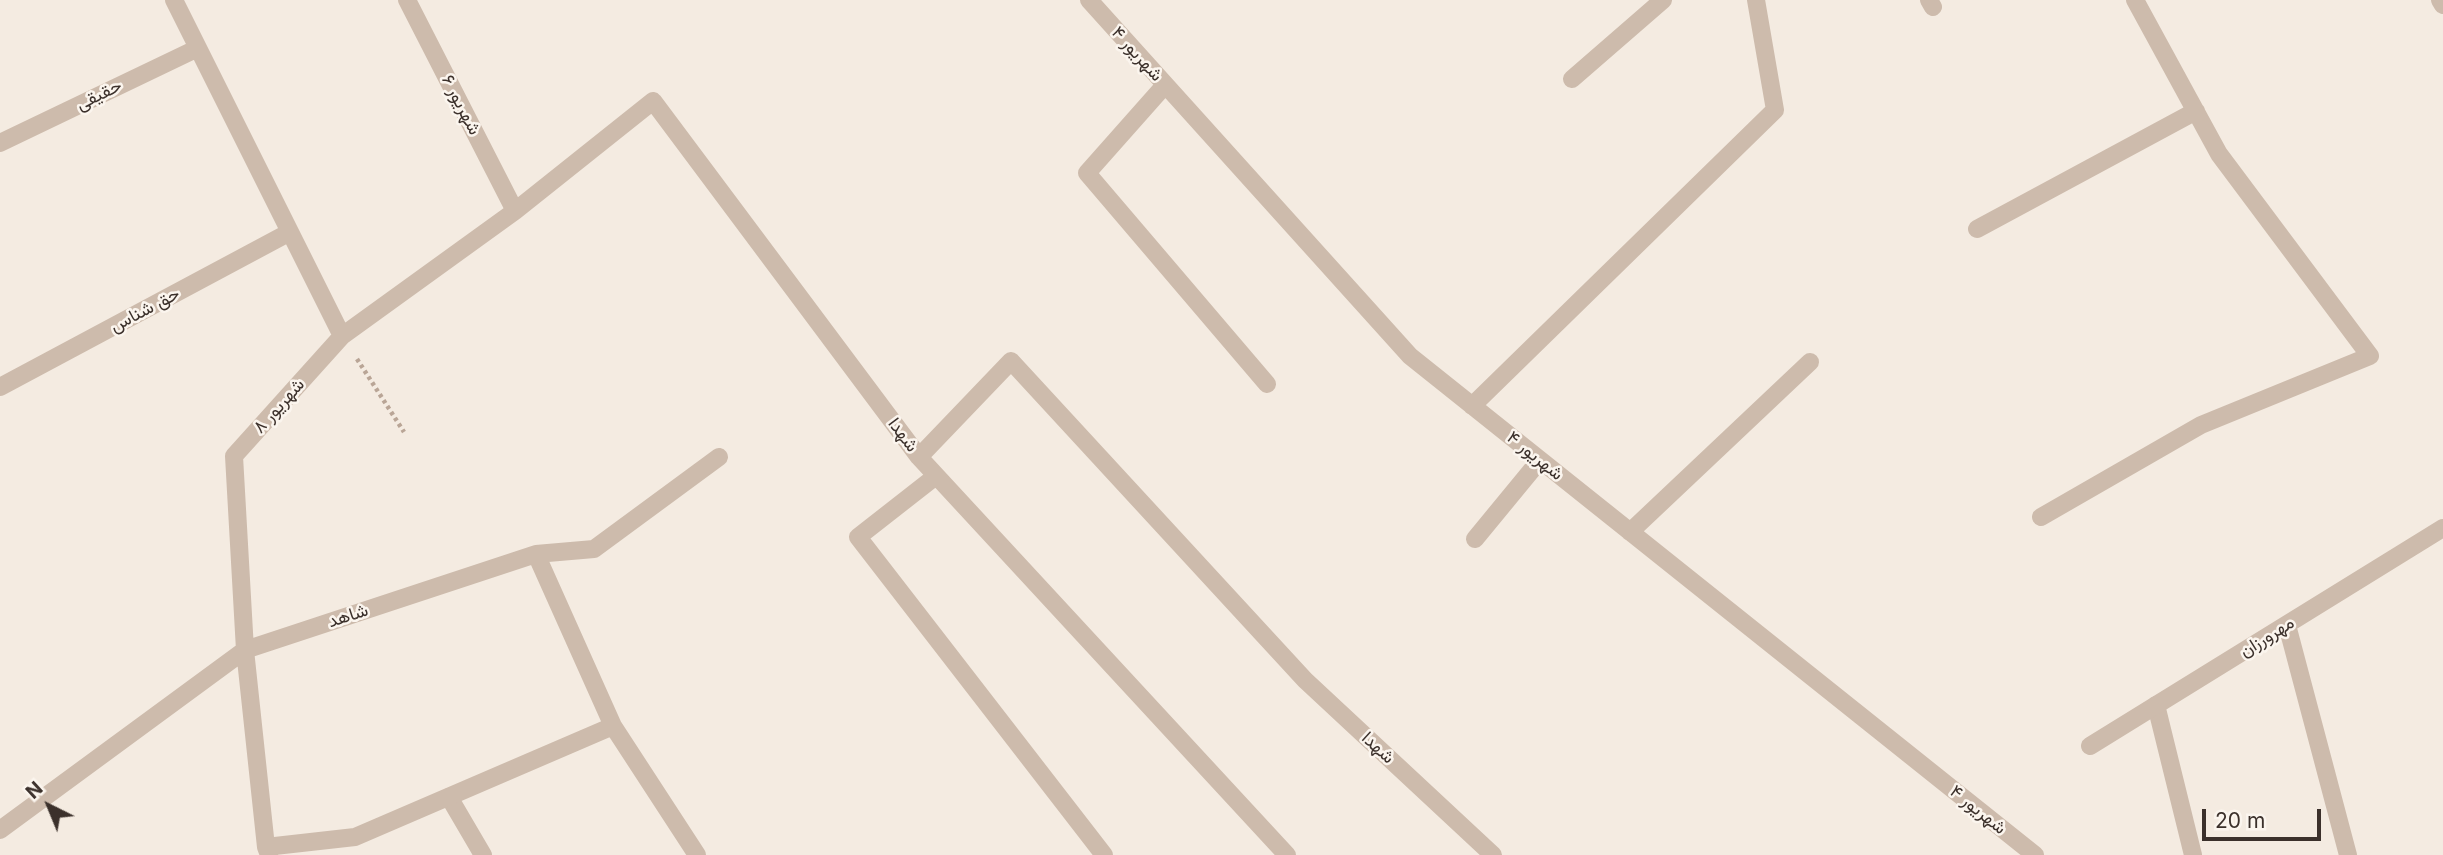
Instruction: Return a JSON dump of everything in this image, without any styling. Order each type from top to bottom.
[{"type":"street","points":[[174,0],[342,336]]},
{"type":"street","name":"شهریور ۶","points":[[407,0],[515,211]]},
{"type":"street","name":"شهریور ۴","points":[[1089,0],[1409,356],[2035,855]]},
{"type":"street","points":[[1572,79],[1663,0]]},
{"type":"street","points":[[1472,406],[1775,110],[1756,0]]},
{"type":"street","points":[[2041,517],[2201,425],[2370,355],[2219,154],[2135,0]]},
{"type":"street","points":[[2440,0],[2443,5]]},
{"type":"street","name":"حقیقی","points":[[0,143],[198,48]]},
{"type":"street","points":[[1165,85],[1087,173],[1267,384]]},
{"type":"street","name":"شهدا","points":[[342,336],[515,211],[653,101],[919,457],[1011,361],[1305,680],[1493,855]]},
{"type":"street","points":[[1978,229],[2196,111]]},
{"type":"street","name":"حق شناس","points":[[0,387],[290,232]]},
{"type":"street","name":"شهریور ۸","points":[[268,851],[245,650],[234,456],[342,336]]},
{"type":"street","points":[[1630,532],[1810,362]]},
{"type":"street","name":"شاهد","points":[[0,830],[245,650],[536,554],[594,549],[719,457]]},
{"type":"street","points":[[919,457],[1287,855]]},
{"type":"street","points":[[1475,539],[1540,460]]},
{"type":"street","points":[[936,476],[858,537],[1104,855]]},
{"type":"street","name":"مهرورزان","points":[[2090,746],[2443,528]]},
{"type":"street","points":[[536,554],[612,726],[697,855]]},
{"type":"street","points":[[2287,625],[2348,855]]},
{"type":"street","points":[[2156,705],[2193,855]]},
{"type":"street","points":[[268,851],[355,837],[612,726]]},
{"type":"street","points":[[449,797],[482,855]]},
{"type":"path","points":[[342,336],[404,432]]}]
